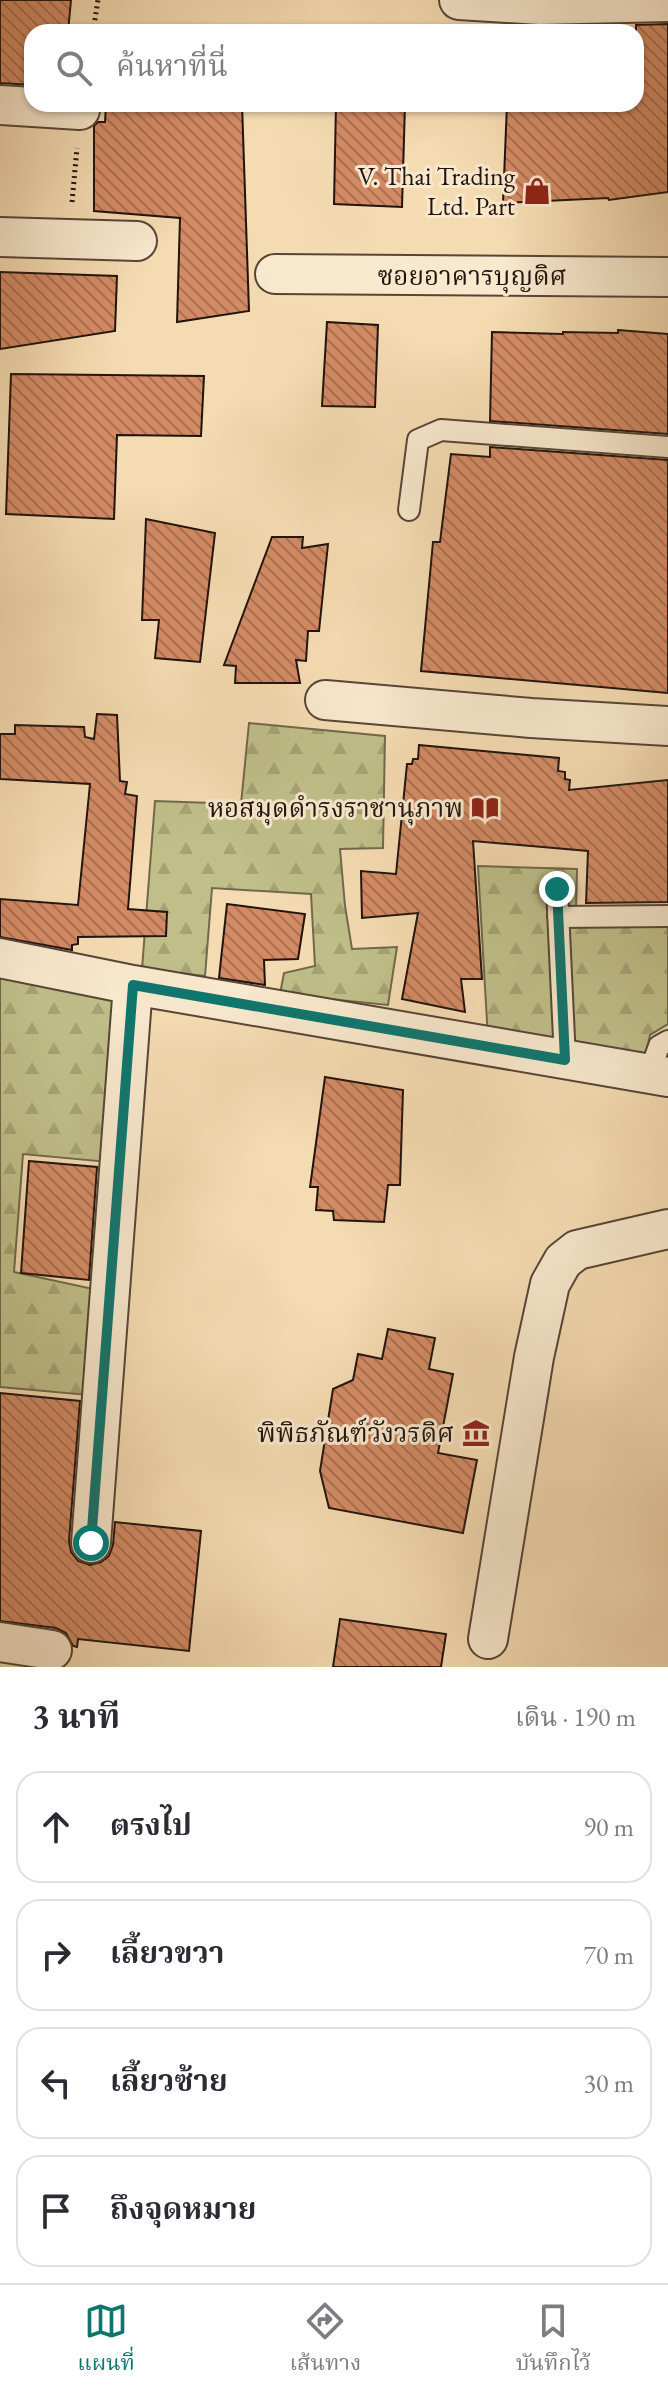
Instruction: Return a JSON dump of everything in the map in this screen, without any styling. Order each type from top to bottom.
[{"type":"street","points":[[459,0],[540,5],[668,2]]},
{"type":"street","points":[[0,105],[24,106]]},
{"type":"street","points":[[0,237],[137,241]]},
{"type":"street","name":"ซอยอาคารบุญดิศ","points":[[275,274],[668,277]]},
{"type":"street","points":[[325,700],[668,726]]},
{"type":"street","points":[[0,958],[133,985],[658,1075]]},
{"type":"street","points":[[91,1543],[133,985]]},
{"type":"street","points":[[488,1639],[534,1357],[550,1284],[563,1261],[577,1250],[668,1229]]},
{"type":"street","points":[[0,1642],[52,1650]]},
{"type":"lane","points":[[409,510],[418,440],[441,430],[668,447]]},
{"type":"lane","points":[[557,889],[565,1060]]},
{"type":"lane","points":[[558,917],[668,916]]},
{"type":"lane","points":[[658,1075],[659,1046],[668,1041]]},
{"type":"path","points":[[94,24],[98,0]]},
{"type":"path","points":[[68,239],[80,112]]},
{"type":"green space","points":[[249,723],[385,736],[383,848],[340,849],[352,949],[397,947],[388,1005],[280,994],[284,973],[315,966],[311,894],[212,888],[205,976],[142,969],[155,801],[241,804]]},
{"type":"green space","points":[[478,866],[577,869],[576,909],[668,920],[668,1024],[650,1035],[644,1064],[488,1039]]},
{"type":"green space","points":[[0,967],[133,994],[119,1163],[23,1154],[14,1272],[98,1290],[88,1395],[0,1387]]},
{"type":"building","points":[[0,0],[71,0],[69,24],[24,24],[24,84],[0,83]]},
{"type":"building","points":[[668,24],[668,192],[609,200],[503,203],[507,112],[644,112],[644,25]]},
{"type":"building","points":[[106,112],[242,112],[249,311],[177,322],[180,218],[94,211],[94,126],[105,122]]},
{"type":"building","points":[[336,112],[405,112],[402,207],[334,204]]},
{"type":"building","points":[[0,272],[117,276],[115,331],[0,349]]},
{"type":"building","points":[[327,322],[378,325],[375,407],[322,406]]},
{"type":"building","points":[[618,330],[668,334],[668,434],[490,421],[492,332],[563,334],[618,333]]},
{"type":"building","points":[[11,374],[204,376],[201,436],[117,435],[114,519],[6,514]]},
{"type":"building","points":[[490,447],[668,460],[668,693],[421,671],[433,542],[440,542],[451,454],[490,457]]},
{"type":"building","points":[[146,519],[215,533],[200,662],[155,658],[159,620],[142,620]]},
{"type":"building","points":[[272,537],[303,537],[302,548],[328,544],[319,631],[308,631],[306,661],[296,660],[300,683],[235,683],[236,666],[224,665]]},
{"type":"building","points":[[97,714],[117,715],[120,781],[127,782],[125,794],[137,796],[128,909],[167,912],[166,936],[78,937],[78,944],[72,945],[72,950],[0,937],[0,899],[78,905],[90,784],[0,779],[0,734],[15,734],[15,725],[84,727],[85,737],[94,739]]},
{"type":"building","points":[[419,745],[559,758],[558,771],[565,772],[565,779],[570,780],[569,790],[668,780],[668,902],[586,903],[588,851],[473,841],[482,979],[461,979],[465,1012],[402,999],[418,913],[362,918],[361,871],[396,874],[407,764],[418,759]]},
{"type":"building","points":[[227,904],[305,914],[298,959],[264,960],[265,985],[219,978]]},
{"type":"building","points":[[325,1077],[403,1090],[400,1185],[388,1185],[384,1222],[334,1220],[333,1211],[316,1210],[318,1187],[310,1187]]},
{"type":"building","points":[[29,1161],[97,1167],[89,1280],[21,1273]]},
{"type":"building","points":[[388,1329],[435,1338],[429,1369],[453,1374],[438,1453],[477,1460],[463,1533],[329,1508],[320,1471],[333,1389],[353,1380],[358,1354],[382,1359]]},
{"type":"building","points":[[0,1393],[80,1401],[69,1541],[71,1552],[78,1561],[90,1565],[109,1556],[115,1522],[201,1531],[189,1651],[78,1639],[77,1647],[73,1646],[66,1633],[56,1628],[0,1621]]},
{"type":"building","points":[[340,1619],[446,1634],[441,1667],[333,1667]]},
{"type":"place","name":"V. Thai Trading Ltd. Part","points":[[537,191]]},
{"type":"place","name":"หอสมุดดำรงราชานุภาพ","points":[[485,808]]},
{"type":"place","name":"พิพิธภัณฑ์วังวรดิศ","points":[[476,1433]]},
{"type":"route","points":[[91,1543],[133,985],[565,1060],[557,889]]}]
